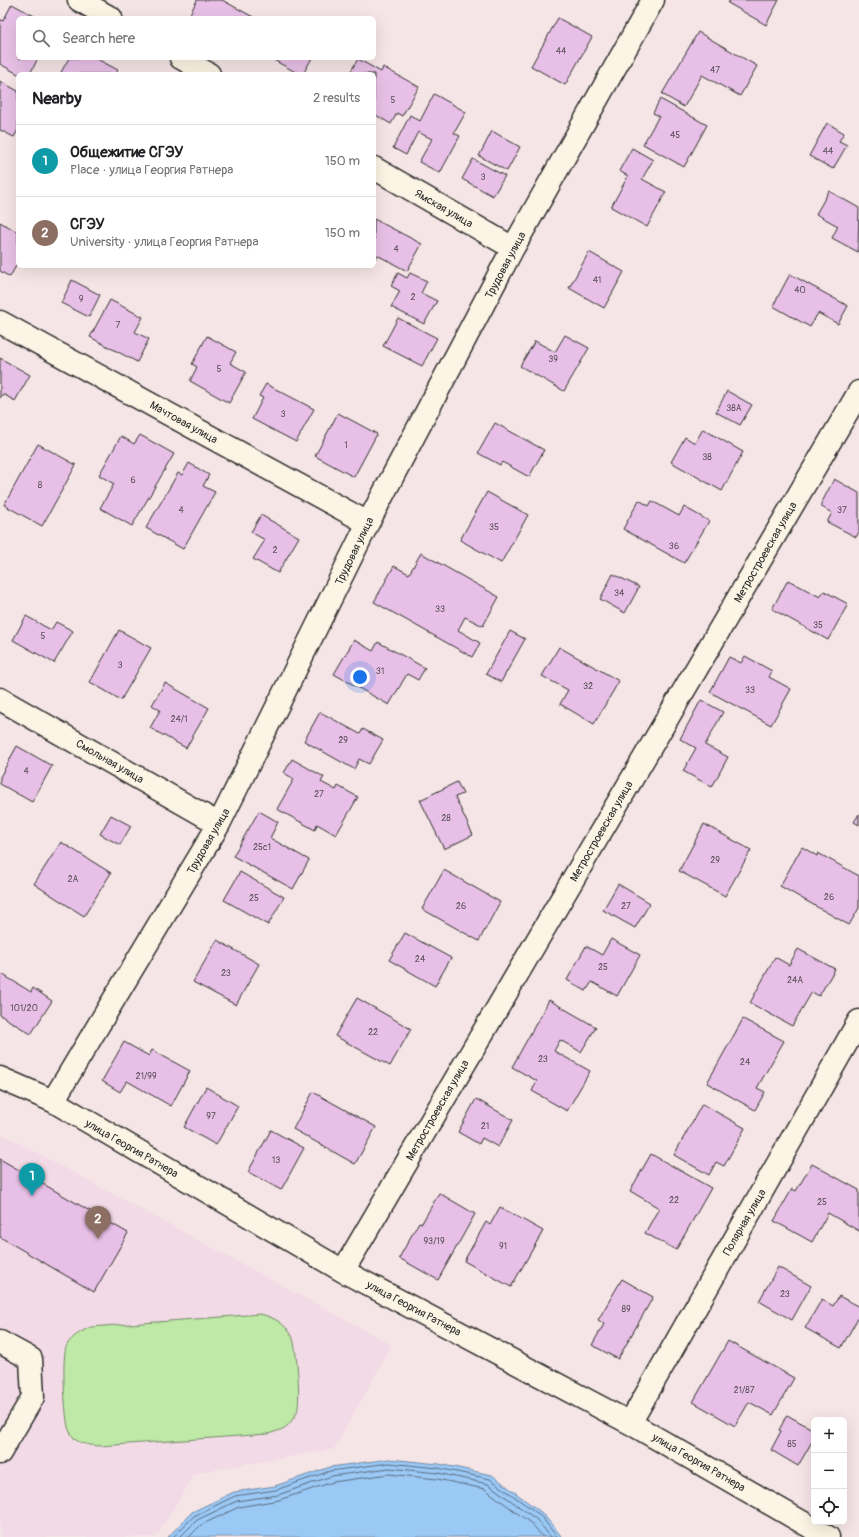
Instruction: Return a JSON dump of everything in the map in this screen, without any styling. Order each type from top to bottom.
[{"type":"street","points":[[79,0],[107,16]]},
{"type":"street","name":"Трудовая улица","points":[[53,1101],[219,824],[368,523],[513,248],[653,0]]},
{"type":"street","points":[[184,60],[206,72]]},
{"type":"street","name":"Ямская улица","points":[[376,169],[513,248]]},
{"type":"street","name":"Мачтовая улица","points":[[0,322],[368,523]]},
{"type":"street","name":"Метростроевская улица","points":[[343,1270],[859,392]]},
{"type":"street","name":"Смольная улица","points":[[0,699],[219,824]]},
{"type":"street","name":"Полярная улица","points":[[630,1423],[859,1021]]},
{"type":"street","name":"улица Георгия Ратнера","points":[[0,1078],[53,1101],[343,1270],[630,1423],[828,1537]]},
{"type":"street","points":[[0,1342],[31,1359],[33,1397],[0,1453]]},
{"type":"shaded area","points":[[0,1133],[392,1345],[334,1449],[195,1473],[156,1537],[0,1537]]},
{"type":"green space","points":[[260,1314],[270,1317],[282,1324],[289,1331],[294,1342],[299,1397],[297,1412],[290,1423],[285,1427],[268,1434],[100,1446],[80,1442],[71,1434],[68,1427],[64,1385],[65,1351],[67,1345],[72,1339],[84,1330],[91,1327]]},
{"type":"water","points":[[389,1459],[439,1464],[492,1475],[542,1513],[562,1537],[168,1537],[192,1512],[234,1492],[275,1486],[330,1467]]},
{"type":"building","points":[[197,0],[222,0],[251,16],[189,16]]},
{"type":"building","points":[[730,0],[779,0],[766,25],[728,3]]},
{"type":"building","points":[[12,4],[34,16],[16,16],[16,60],[37,60],[31,72],[16,73],[0,64],[0,19],[3,21]]},
{"type":"building","points":[[558,18],[592,37],[565,85],[531,66]]},
{"type":"building","points":[[698,32],[757,66],[740,96],[702,75],[684,107],[662,94]]},
{"type":"building","points":[[68,60],[99,60],[118,70],[117,72],[61,72]]},
{"type":"building","points":[[274,60],[311,60],[304,72],[295,72]]},
{"type":"building","points":[[357,60],[360,60],[381,72],[383,67],[419,87],[402,116],[397,113],[391,124],[376,115],[376,72],[350,72]]},
{"type":"building","points":[[0,81],[16,90],[16,134],[14,137],[0,130]]},
{"type":"building","points":[[434,94],[466,112],[454,133],[460,136],[440,173],[419,162],[432,139],[418,132],[406,155],[393,148],[410,115],[420,121]]},
{"type":"building","points":[[660,99],[707,125],[684,167],[643,144],[659,116],[653,113]]},
{"type":"building","points":[[827,123],[844,133],[839,141],[847,145],[833,169],[809,156]]},
{"type":"building","points":[[492,131],[520,147],[507,171],[479,156]]},
{"type":"building","points":[[632,148],[653,160],[642,179],[666,192],[647,227],[611,207],[628,176],[619,171]]},
{"type":"building","points":[[473,159],[505,176],[493,196],[462,179]]},
{"type":"building","points":[[829,191],[859,208],[858,252],[832,238],[838,226],[816,214]]},
{"type":"building","points":[[376,220],[422,244],[407,271],[377,255],[376,257]]},
{"type":"building","points":[[0,222],[16,231],[16,266],[10,277],[0,271]]},
{"type":"building","points":[[589,252],[624,272],[604,308],[569,288]]},
{"type":"building","points":[[398,273],[407,278],[410,273],[427,281],[421,293],[437,301],[424,324],[391,307],[400,291],[391,286]]},
{"type":"building","points":[[790,274],[848,306],[838,324],[818,313],[810,327],[773,306]]},
{"type":"building","points":[[72,280],[100,295],[89,317],[61,303]]},
{"type":"building","points":[[110,300],[143,317],[135,332],[149,339],[137,362],[90,337]]},
{"type":"building","points":[[398,318],[437,338],[422,366],[383,346]]},
{"type":"building","points":[[565,335],[589,348],[564,391],[520,366],[535,341],[555,352]]},
{"type":"building","points":[[207,336],[236,352],[230,363],[246,372],[229,403],[190,381],[197,367],[192,364]]},
{"type":"building","points":[[0,358],[30,375],[15,401],[3,394],[0,398]]},
{"type":"building","points":[[266,384],[314,409],[296,442],[252,419],[263,398],[259,396]]},
{"type":"building","points":[[727,391],[752,405],[740,425],[716,412]]},
{"type":"building","points":[[338,413],[377,434],[354,477],[315,456]]},
{"type":"building","points":[[495,423],[544,450],[529,477],[502,462],[500,465],[478,453]]},
{"type":"building","points":[[703,429],[743,452],[722,491],[671,462],[685,437],[695,443]]},
{"type":"building","points":[[140,435],[174,454],[132,526],[100,508],[114,484],[99,475],[121,436],[134,444]]},
{"type":"building","points":[[38,444],[76,465],[42,526],[4,505]]},
{"type":"building","points":[[189,463],[209,475],[203,486],[215,492],[183,549],[146,528],[178,473],[182,475]]},
{"type":"building","points":[[834,479],[859,493],[859,532],[856,537],[827,522],[832,513],[820,506]]},
{"type":"building","points":[[487,492],[528,515],[501,563],[460,540]]},
{"type":"building","points":[[639,500],[649,506],[652,501],[679,516],[684,507],[709,521],[684,563],[623,529]]},
{"type":"building","points":[[261,515],[299,537],[278,573],[253,559],[265,540],[251,532]]},
{"type":"building","points":[[421,553],[499,597],[483,626],[465,617],[458,630],[480,643],[472,657],[374,602],[394,566],[409,574]]},
{"type":"building","points":[[613,574],[639,587],[625,613],[600,599]]},
{"type":"building","points":[[788,580],[820,597],[824,591],[848,604],[828,640],[772,609]]},
{"type":"building","points":[[26,616],[51,630],[56,622],[73,631],[54,663],[13,640]]},
{"type":"building","points":[[119,630],[151,648],[121,700],[90,682]]},
{"type":"building","points":[[510,631],[525,639],[501,682],[486,674]]},
{"type":"building","points":[[354,640],[373,651],[378,642],[425,668],[418,680],[407,674],[389,705],[334,674]]},
{"type":"building","points":[[559,647],[619,681],[594,724],[560,704],[568,690],[542,676]]},
{"type":"building","points":[[745,656],[772,671],[769,677],[791,689],[771,725],[710,692],[729,657],[741,663]]},
{"type":"building","points":[[165,683],[209,708],[186,748],[150,728],[160,710],[152,705]]},
{"type":"building","points":[[701,700],[723,712],[705,745],[728,757],[712,787],[683,771],[696,748],[680,739]]},
{"type":"building","points":[[320,712],[360,734],[363,729],[383,740],[369,764],[359,759],[354,769],[304,741]]},
{"type":"building","points":[[17,746],[52,766],[32,802],[0,784],[0,777]]},
{"type":"building","points":[[292,759],[324,777],[321,782],[336,790],[338,786],[358,797],[336,835],[317,824],[315,830],[277,809],[294,779],[284,773]]},
{"type":"building","points":[[457,782],[463,794],[455,797],[473,835],[444,849],[420,800]]},
{"type":"building","points":[[259,811],[278,822],[270,838],[309,860],[293,889],[233,856]]},
{"type":"building","points":[[859,814],[859,825],[854,822]]},
{"type":"building","points":[[111,815],[131,826],[120,845],[100,834]]},
{"type":"building","points":[[704,824],[751,850],[725,896],[679,871]]},
{"type":"building","points":[[61,842],[111,873],[84,916],[34,884]]},
{"type":"building","points":[[802,847],[817,856],[818,853],[859,876],[859,908],[849,925],[780,886]]},
{"type":"building","points":[[444,870],[500,902],[479,941],[422,909]]},
{"type":"building","points":[[240,872],[284,897],[268,925],[224,900]]},
{"type":"building","points":[[618,884],[650,903],[635,928],[603,910]]},
{"type":"building","points":[[405,933],[451,958],[435,986],[389,960]]},
{"type":"building","points":[[611,939],[640,955],[617,996],[592,982],[586,991],[567,980],[586,946],[602,955]]},
{"type":"building","points":[[217,940],[259,964],[236,1005],[193,982]]},
{"type":"building","points":[[798,949],[835,969],[819,996],[812,992],[792,1026],[750,1003],[775,957],[789,965]]},
{"type":"building","points":[[0,973],[31,992],[33,988],[52,1001],[31,1034],[0,1015]]},
{"type":"building","points":[[357,998],[411,1029],[390,1066],[335,1036]]},
{"type":"building","points":[[549,1000],[596,1027],[581,1052],[560,1040],[554,1051],[590,1071],[567,1111],[532,1091],[537,1081],[512,1067]]},
{"type":"building","points":[[743,1019],[784,1041],[757,1088],[765,1092],[755,1110],[707,1083]]},
{"type":"building","points":[[124,1042],[149,1056],[152,1050],[190,1071],[171,1106],[127,1081],[120,1092],[102,1081]]},
{"type":"building","points":[[206,1087],[238,1106],[216,1145],[184,1127]]},
{"type":"building","points":[[313,1092],[376,1127],[355,1164],[293,1129]]},
{"type":"building","points":[[476,1099],[513,1120],[498,1147],[482,1138],[479,1144],[458,1132]]},
{"type":"building","points":[[702,1104],[745,1128],[724,1166],[716,1162],[709,1175],[674,1155]]},
{"type":"building","points":[[271,1130],[304,1148],[281,1190],[248,1172]]},
{"type":"building","points":[[651,1154],[711,1188],[676,1250],[645,1233],[659,1208],[630,1191]]},
{"type":"building","points":[[0,1159],[128,1233],[94,1292],[0,1237]]},
{"type":"building","points":[[812,1164],[859,1190],[859,1231],[828,1213],[812,1242],[774,1221],[792,1189],[796,1191]]},
{"type":"building","points":[[439,1193],[475,1214],[438,1280],[399,1258],[419,1222],[422,1223]]},
{"type":"building","points":[[500,1207],[543,1231],[511,1287],[464,1261],[486,1222],[490,1225]]},
{"type":"building","points":[[778,1267],[811,1286],[792,1320],[759,1301]]},
{"type":"building","points":[[622,1279],[653,1297],[618,1359],[592,1345],[604,1324],[598,1320]]},
{"type":"building","points":[[839,1296],[859,1307],[859,1316],[841,1348],[805,1328],[822,1299],[833,1306]]},
{"type":"building","points":[[728,1341],[794,1378],[773,1415],[749,1402],[735,1426],[693,1402]]},
{"type":"building","points":[[787,1415],[811,1428],[811,1443],[798,1466],[771,1450],[781,1431],[779,1430]]},
{"type":"place","name":"Общежитие СГЭУ","points":[[32,1196]]},
{"type":"place","name":"СГЭУ","points":[[98,1239]]}]
